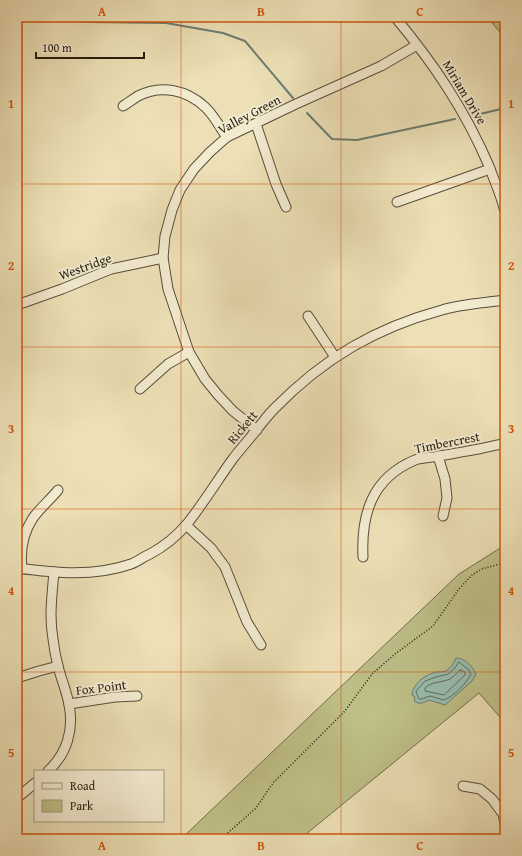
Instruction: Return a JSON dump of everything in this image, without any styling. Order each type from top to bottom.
[{"type":"street","name":"Miriam Drive","points":[[395,17],[435,67],[462,109],[503,194],[505,212]]},
{"type":"street","name":"Valley Green","points":[[257,430],[233,411],[205,379],[189,352],[168,289],[163,258],[165,236],[172,210],[180,190],[194,169],[227,137],[381,66],[418,44]]},
{"type":"street","points":[[123,106],[139,95],[156,90],[166,89],[178,91],[193,98],[205,107],[227,137]]},
{"type":"street","points":[[256,124],[276,184],[286,207]]},
{"type":"street","points":[[397,202],[490,168]]},
{"type":"street","name":"Westridge","points":[[17,305],[111,269],[163,258]]},
{"type":"street","name":"Rickett","points":[[19,568],[54,572],[82,573],[104,571],[132,564],[162,547],[186,525],[234,458],[274,409],[335,357],[369,337],[406,321],[443,310],[505,300]]},
{"type":"street","points":[[308,316],[335,357]]},
{"type":"street","points":[[140,389],[168,364],[189,352]]},
{"type":"street","name":"Timbercrest","points":[[363,558],[362,537],[367,512],[377,490],[395,471],[416,460],[487,448],[505,443]]},
{"type":"street","points":[[438,456],[446,485],[447,498],[443,516]]},
{"type":"street","points":[[19,568],[23,541],[32,519],[58,490]]},
{"type":"street","points":[[186,525],[211,548],[225,567],[247,622],[261,645]]},
{"type":"street","points":[[49,770],[56,764],[68,742],[72,721],[52,638],[51,610],[54,572]]},
{"type":"street","points":[[17,678],[58,666]]},
{"type":"street","name":"Fox Point","points":[[69,704],[115,697],[137,696]]},
{"type":"street","points":[[17,798],[34,784]]},
{"type":"street","points":[[463,786],[480,789],[492,799],[503,814],[505,824]]},
{"type":"path","points":[[221,839],[256,808],[274,783],[345,711],[372,674],[395,654],[433,626],[459,589],[472,574],[505,561]]},
{"type":"green space","points":[[487,17],[505,17],[505,38]]},
{"type":"green space","points":[[505,545],[505,723],[479,693],[300,839],[181,839],[459,574]]},
{"type":"water","points":[[456,658],[465,661],[472,668],[476,674],[472,681],[445,705],[429,700],[422,703],[414,701],[415,697],[412,695],[417,683],[432,673],[446,671]]},
{"type":"waterway","points":[[38,17],[89,22],[166,23],[223,33],[245,41],[293,98]]},
{"type":"waterway","points":[[476,115],[505,108]]},
{"type":"waterway","points":[[307,113],[332,139],[357,140],[455,119]]}]
